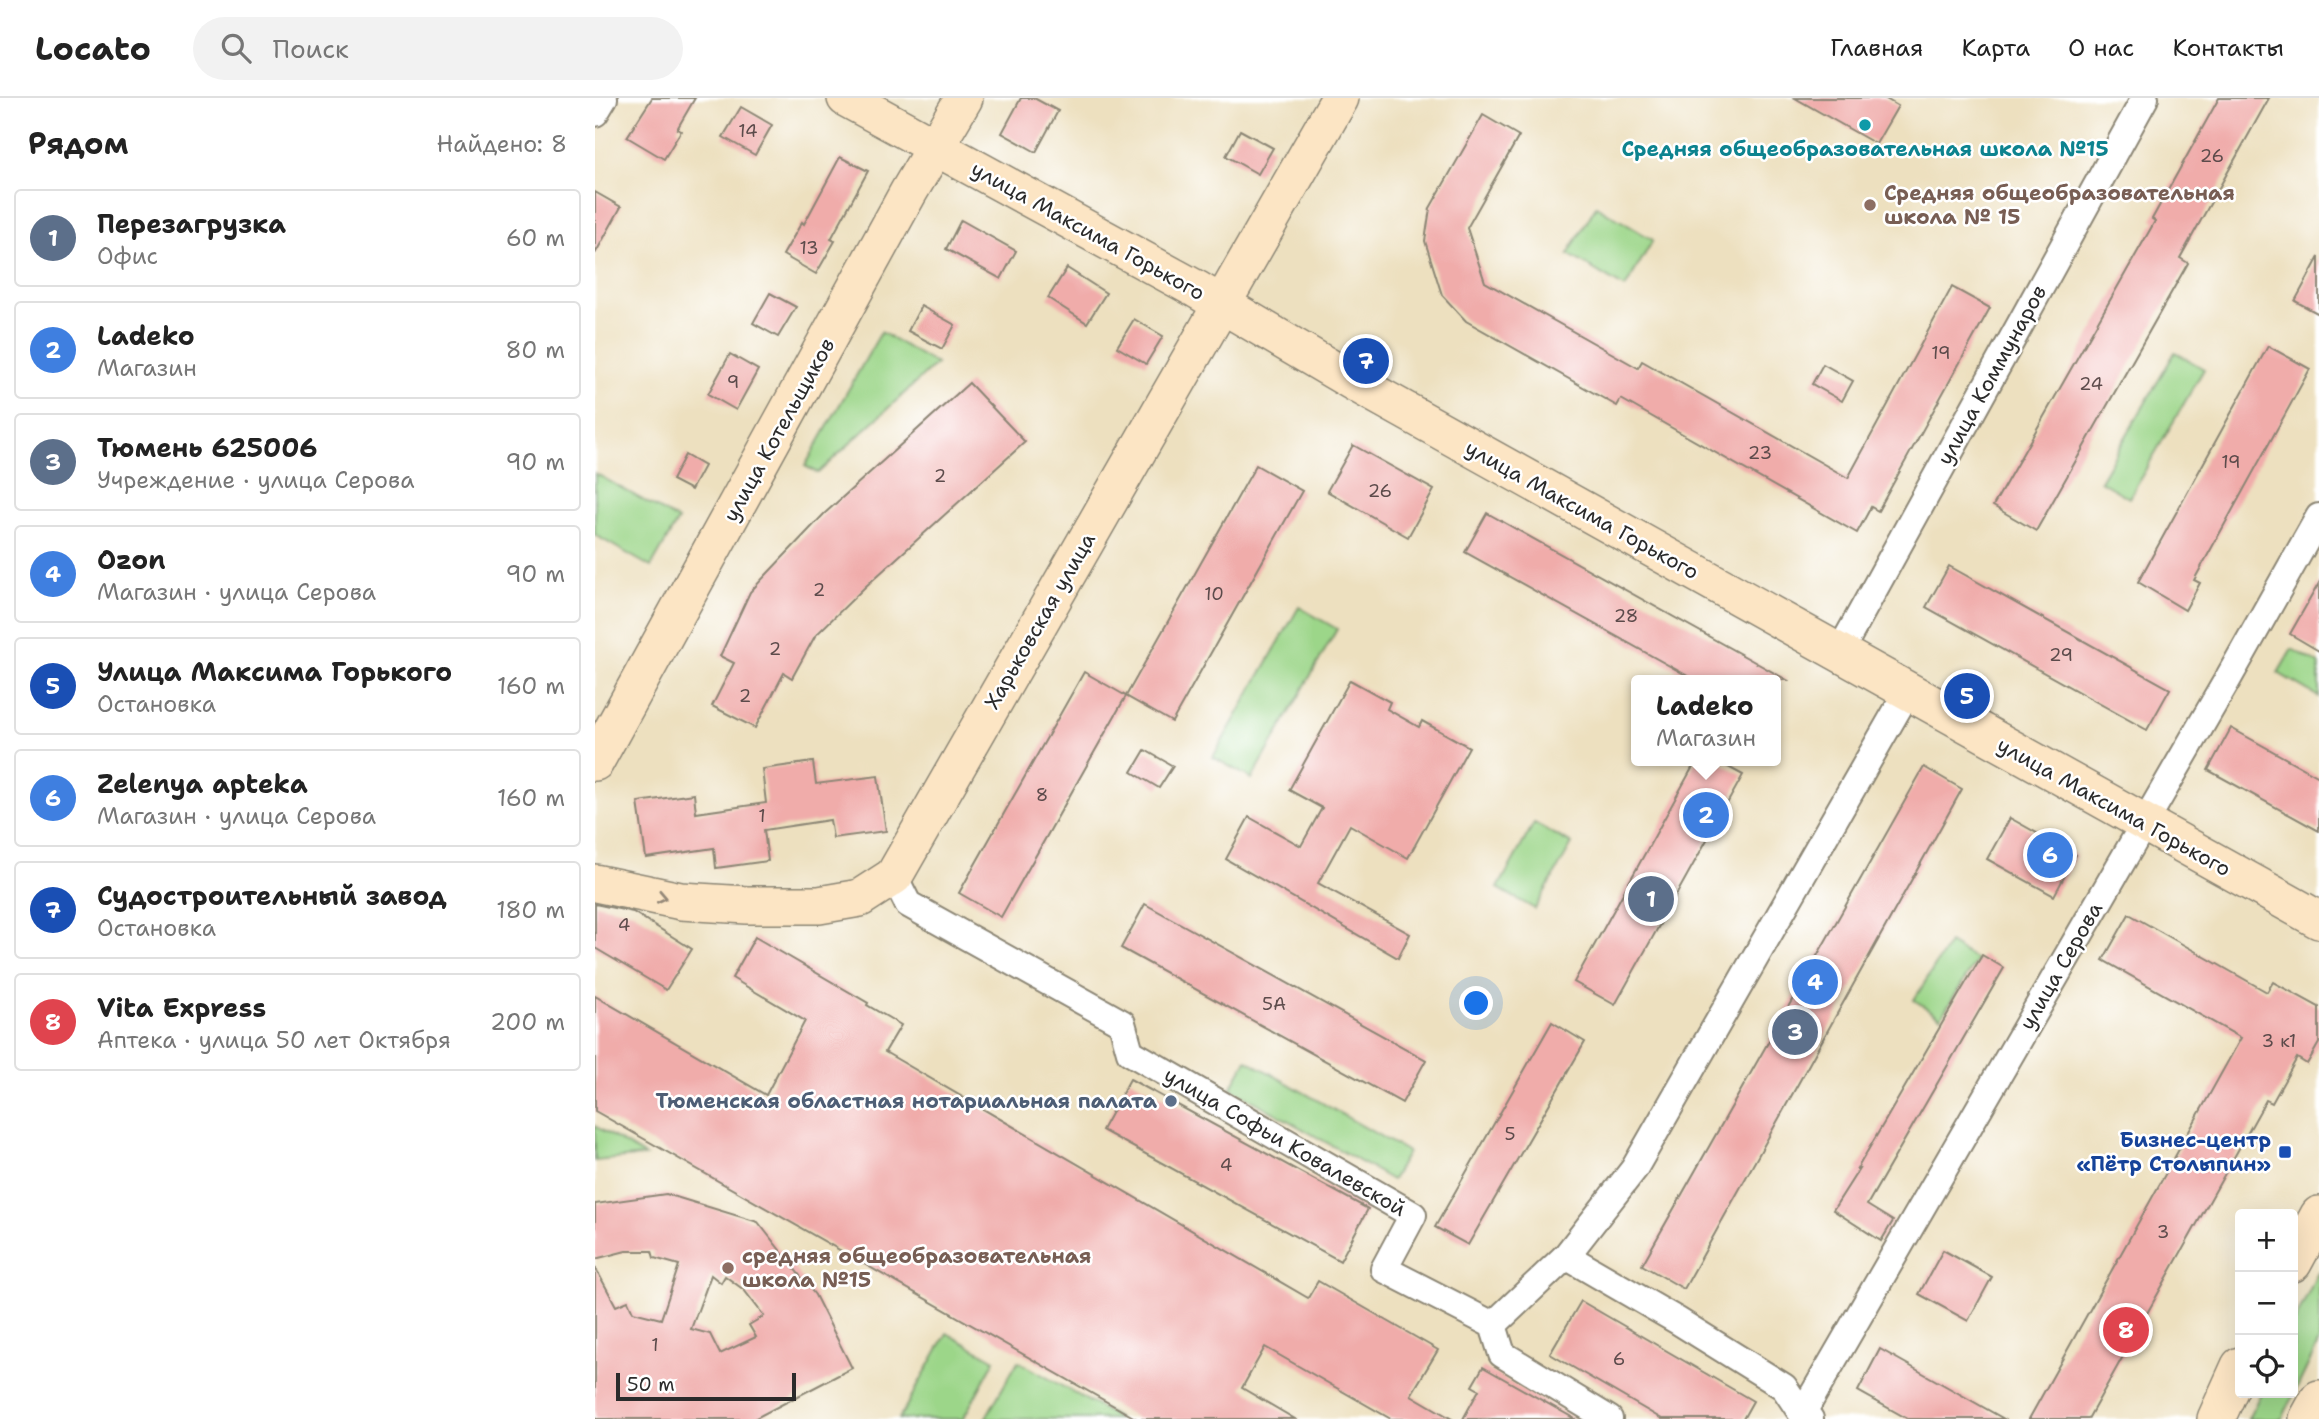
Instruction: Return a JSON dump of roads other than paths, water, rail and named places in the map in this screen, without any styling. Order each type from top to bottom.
[{"type":"street","points":[[595,113],[604,98]]},
{"type":"street","name":"улица Максима Горького","points":[[846,98],[1222,304],[1352,381],[2319,920]]},
{"type":"street","name":"улица Котельщиков","points":[[595,762],[908,193],[964,98]]},
{"type":"street","name":"Харьковская улица","points":[[595,883],[681,901],[819,905],[860,898],[894,876],[1340,98]]},
{"type":"street","name":"улица Коммунаров","points":[[1839,653],[2144,98]]},
{"type":"street","name":"улица Серова","points":[[1806,1417],[2319,517]]},
{"type":"street","points":[[1609,1419],[1502,1354],[1493,1325],[1566,1256],[1634,1169],[1908,691]]},
{"type":"street","name":"улица Софьи Ковалевской","points":[[894,876],[908,904],[1122,1023],[1130,1052],[1413,1215],[1384,1269],[1493,1325]]},
{"type":"street","points":[[2298,1254],[2319,1214]]},
{"type":"street","points":[[1566,1256],[1784,1387],[1806,1417]]},
{"type":"street","points":[[2216,1419],[2235,1377]]},
{"type":"street","points":[[2308,1419],[2319,1399]]},
{"type":"place","name":"Средняя общеобразовательная школа №15","points":[[1865,125]]},
{"type":"place","name":"Средняя общеобразовательная школа № 15","points":[[1870,205]]},
{"type":"place","name":"Судостроительный завод","points":[[1366,361]]},
{"type":"place","name":"Улица Максима Горького","points":[[1967,696]]},
{"type":"place","name":"Ladeko","points":[[1706,815]]},
{"type":"place","name":"Zelenya apteka","points":[[2050,855]]},
{"type":"place","name":"Перезагрузка","points":[[1651,899]]},
{"type":"place","name":"Ozon","points":[[1815,982]]},
{"type":"place","name":"Тюмень 625006","points":[[1795,1032]]},
{"type":"place","name":"Тюменская областная нотариальная палата","points":[[1171,1101]]},
{"type":"place","name":"Бизнес-центр «Пётр Столыпин»","points":[[2285,1152]]},
{"type":"place","name":"средняя общеобразовательная школа №15","points":[[728,1268]]},
{"type":"place","name":"Vita Express","points":[[2126,1330]]}]
